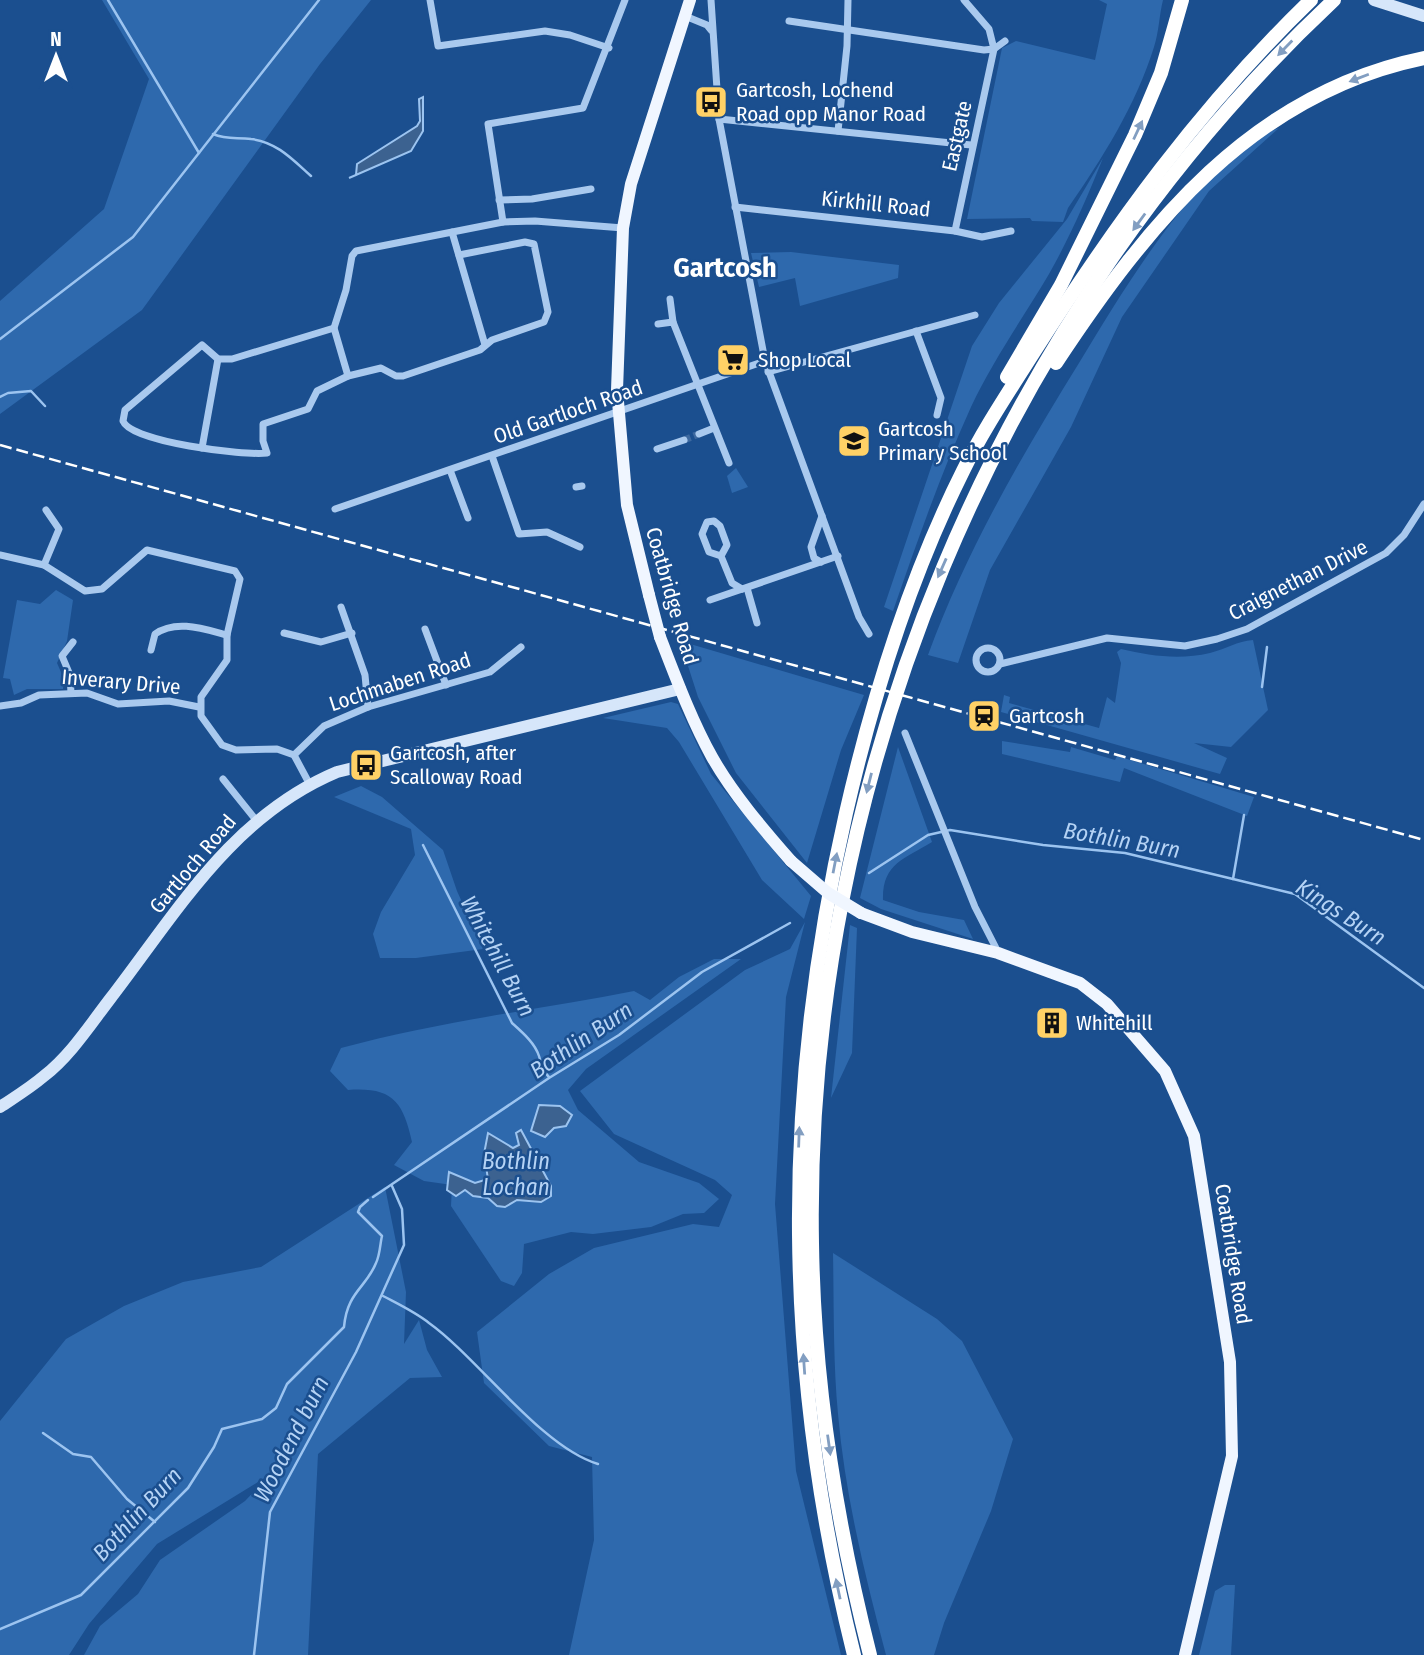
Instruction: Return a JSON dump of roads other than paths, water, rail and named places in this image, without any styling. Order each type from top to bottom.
[{"type":"highway","points":[[854,1655],[837,1588],[817,1482],[804,1378],[798,1242],[802,1095],[821,934],[858,761],[883,669],[920,567],[974,440],[1024,345],[1061,285],[1135,135],[1161,73],[1182,0]]},
{"type":"highway","points":[[961,473],[1003,395],[1086,268],[1136,198],[1227,87],[1311,0]]},
{"type":"highway","points":[[870,1655],[840,1520],[820,1377],[812,1243],[816,1110],[836,937],[871,776],[906,664],[937,579],[962,524],[1040,373],[1130,234],[1231,107],[1334,0]]},
{"type":"highway","points":[[962,524],[1054,367],[1097,301],[1153,228],[1184,194],[1235,149],[1290,112],[1350,82],[1424,58]]},
{"type":"main road","name":"Coatbridge Road","points":[[690,0],[635,173],[623,228],[617,352],[627,505],[660,637],[680,689],[713,759],[764,830],[791,861],[828,894],[861,913],[912,932],[998,953],[1080,983],[1107,1004],[1165,1071],[1194,1136],[1230,1362],[1232,1456],[1185,1655]]},
{"type":"main road","points":[[1378,1],[1419,15],[1424,23]]},
{"type":"main road","name":"Gartloch Road","points":[[0,1107],[45,1075],[83,1034],[225,850],[256,820],[309,783],[350,768],[680,689]]},
{"type":"street","points":[[430,0],[438,46],[545,32],[570,35],[608,48]]},
{"type":"street","points":[[503,222],[488,124],[583,108],[625,0]]},
{"type":"street","points":[[711,0],[719,119],[765,361],[859,617],[869,634]]},
{"type":"street","points":[[838,131],[848,28],[848,0]]},
{"type":"street","points":[[969,2],[989,29],[993,50]]},
{"type":"street","points":[[685,16],[707,25],[711,31]]},
{"type":"street","points":[[789,21],[993,50],[1005,41]]},
{"type":"street","name":"Eastgate","points":[[955,231],[993,50]]},
{"type":"street","points":[[719,119],[971,145]]},
{"type":"street","points":[[499,200],[532,199],[591,189]]},
{"type":"street","name":"Kirkhill Road","points":[[735,207],[955,231],[982,237],[1012,230]]},
{"type":"street","points":[[348,376],[334,328],[346,290],[352,256],[356,251],[503,222],[535,221],[623,228]]},
{"type":"street","points":[[452,232],[485,345]]},
{"type":"street","points":[[334,328],[232,359],[218,359],[202,345],[130,404],[123,415],[125,426],[130,430],[202,448],[250,455],[267,453],[263,441],[263,424],[308,409],[317,391],[348,376],[381,368],[396,376],[403,376],[480,350],[485,345],[544,322],[548,317],[536,248],[525,242],[459,255]]},
{"type":"street","points":[[670,299],[673,322],[729,463]]},
{"type":"street","points":[[768,372],[975,315]]},
{"type":"street","points":[[658,324],[673,322]]},
{"type":"street","points":[[916,331],[941,398],[937,415]]},
{"type":"street","points":[[202,448],[218,359]]},
{"type":"street","name":"Old Gartloch Road","points":[[335,509],[765,361]]},
{"type":"street","points":[[699,434],[714,428]]},
{"type":"street","points":[[657,449],[684,440]]},
{"type":"street","points":[[492,456],[519,534],[547,532],[566,538],[580,547]]},
{"type":"street","points":[[450,470],[468,518]]},
{"type":"street","name":"Craignethan Drive","points":[[1000,664],[1097,640],[1185,646],[1247,629],[1386,553],[1404,535],[1424,505]]},
{"type":"street","points":[[44,565],[59,529],[46,510]]},
{"type":"street","points":[[821,562],[814,558],[811,547],[822,514]]},
{"type":"street","points":[[721,556],[727,545],[720,526],[714,521],[707,522],[702,534],[709,552],[721,556],[732,583],[745,589],[757,623]]},
{"type":"street","points":[[0,555],[44,565],[85,592],[102,589],[147,550],[235,571],[240,579],[227,635],[227,660],[201,697],[199,707],[204,724],[222,745],[236,750],[277,749],[294,755],[309,783]]},
{"type":"street","points":[[710,600],[838,556]]},
{"type":"street","points":[[341,607],[365,675],[368,707]]},
{"type":"street","points":[[151,650],[155,634],[179,626],[192,626],[227,635]]},
{"type":"street","points":[[425,629],[446,685]]},
{"type":"street","points":[[284,633],[321,642],[352,633]]},
{"type":"street","points":[[71,693],[70,675],[62,656],[73,642]]},
{"type":"street","name":"Lochmaben Road","points":[[294,755],[324,726],[368,707],[490,672],[521,647]]},
{"type":"street","name":"Inverary Drive","points":[[0,706],[39,695],[87,693],[118,704],[169,701],[199,707]]},
{"type":"street","points":[[905,733],[953,846],[975,906],[998,953]]},
{"type":"street","points":[[223,779],[256,820]]},
{"type":"water","points":[[423,97],[423,131],[411,151],[356,175],[357,164],[417,126],[420,121],[419,99]]},
{"type":"water","points":[[539,1105],[560,1106],[572,1115],[566,1126],[554,1128],[545,1137],[531,1131]]},
{"type":"water","name":"Bothlin Lochan","points":[[521,1130],[551,1186],[551,1196],[541,1202],[517,1200],[505,1207],[497,1206],[488,1198],[473,1196],[465,1190],[456,1196],[447,1190],[449,1172],[475,1183],[488,1179],[484,1154],[488,1133],[513,1148],[519,1145],[516,1133]]},
{"type":"waterway","points":[[108,0],[199,153]]},
{"type":"waterway","points":[[0,339],[133,237],[319,0]]},
{"type":"waterway","points":[[213,134],[269,144],[311,176]]},
{"type":"waterway","points":[[0,397],[8,393],[31,391],[45,406]]},
{"type":"waterway","name":"Bothlin Burn","points":[[1262,687],[1267,647]]},
{"type":"waterway","name":"Bothlin Burn","points":[[869,873],[928,835],[950,830],[1043,845],[1125,853],[1233,879],[1244,815]]},
{"type":"waterway","name":"Whitehill Burn","points":[[423,845],[512,1023],[528,1038],[549,1077]]},
{"type":"waterway","name":"Kings Burn","points":[[1233,879],[1295,894],[1424,988]]},
{"type":"waterway","name":"Bothlin Burn","points":[[373,1197],[549,1078],[619,1035],[702,972],[790,923]]},
{"type":"waterway","name":"Woodend burn","points":[[254,1655],[270,1512],[356,1352],[404,1245],[402,1209],[392,1186]]},
{"type":"waterway","name":"Bothlin Burn","points":[[0,1629],[81,1595],[188,1488],[222,1429],[262,1419],[276,1408],[287,1384],[344,1327],[349,1306],[376,1263],[382,1236],[358,1212],[368,1200]]},
{"type":"waterway","points":[[383,1296],[418,1315],[448,1338],[554,1440],[598,1464]]},
{"type":"waterway","points":[[43,1433],[73,1454],[91,1457],[127,1499],[155,1522]]},
{"type":"tunnel","points":[[684,440],[699,434]]},
{"type":"railway","points":[[0,445],[1424,840]]},
{"type":"place","name":"Gartcosh, Lochend Road opp Manor Road","points":[[711,102]]},
{"type":"place","name":"Shop Local","points":[[733,360]]},
{"type":"place","name":"Gartcosh Primary School","points":[[854,441]]},
{"type":"place","name":"Gartcosh","points":[[984,716]]},
{"type":"place","name":"Gartcosh, after Scalloway Road","points":[[366,765]]},
{"type":"place","name":"Whitehill","points":[[1052,1023]]},
{"type":"district","name":"Gartcosh","points":[[725,267]]}]
